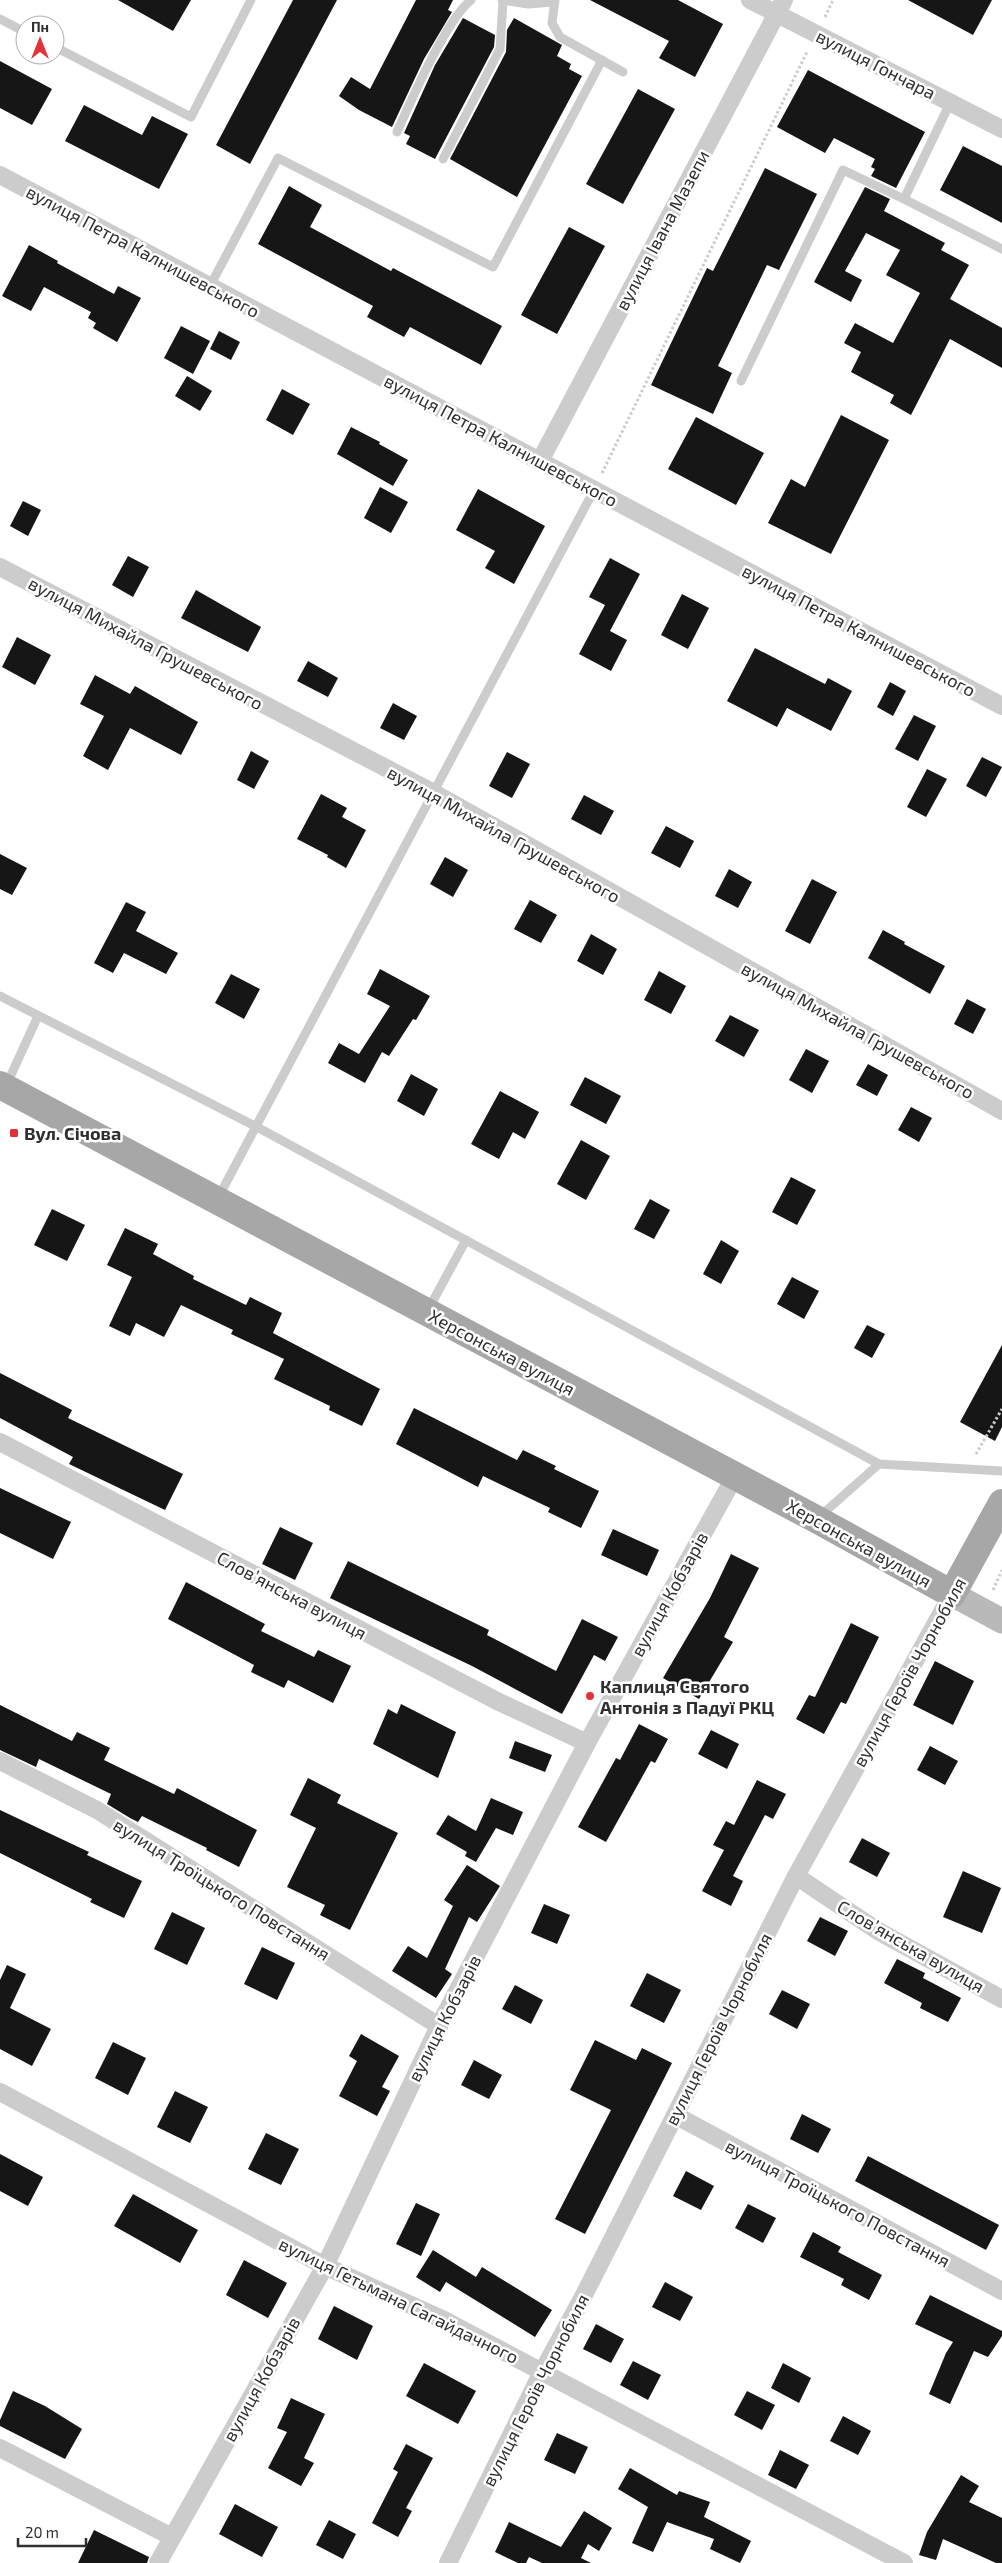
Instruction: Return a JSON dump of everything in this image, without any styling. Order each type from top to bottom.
[{"type":"main road","name":"Херсонська вулиця","points":[[3,1086],[816,1519],[1002,1621]]},
{"type":"main road","name":"вулиця Героїв Чорнобиля","points":[[952,1594],[1002,1502]]},
{"type":"street","name":"вулиця Гончара","points":[[750,0],[780,7],[816,33],[1002,129]]},
{"type":"street","name":"вулиця Івана Мазепи","points":[[540,461],[780,7]]},
{"type":"street","name":"вулиця Петра Калнишевського","points":[[0,174],[1002,706]]},
{"type":"street","name":"вулиця Михайла Грушевського","points":[[0,567],[434,794],[1002,1111]]},
{"type":"street","name":"Словʼянська вулиця","points":[[0,1442],[488,1696],[586,1743]]},
{"type":"street","name":"вулиця Кобзарів","points":[[158,2563],[324,2266],[439,2026],[586,1743],[735,1476]]},
{"type":"street","name":"вулиця Героїв Чорнобиля","points":[[448,2563],[542,2372],[796,1876],[952,1594]]},
{"type":"street","name":"вулиця Троїцького Повстання","points":[[0,1760],[97,1810],[439,2026]]},
{"type":"street","name":"Словʼянська вулиця","points":[[796,1876],[878,1931],[1002,1999]]},
{"type":"street","name":"вулиця Гетьмана Сагайдачного","points":[[0,2092],[324,2266],[444,2320],[904,2563]]},
{"type":"street","name":"вулиця Троїцького Повстання","points":[[675,2115],[1002,2291]]},
{"type":"street","points":[[0,2448],[172,2537]]},
{"type":"lane","points":[[65,52],[191,117],[252,0]]},
{"type":"lane","points":[[397,132],[448,30],[460,9],[470,0]]},
{"type":"lane","points":[[443,159],[500,50],[503,1],[528,4],[554,1],[552,23],[560,37],[623,72]]},
{"type":"lane","points":[[0,19],[15,27]]},
{"type":"lane","points":[[210,286],[278,158],[493,267],[602,60]]},
{"type":"lane","points":[[904,199],[950,103]]},
{"type":"lane","points":[[741,381],[843,170],[1002,249]]},
{"type":"lane","points":[[216,1200],[434,794],[594,490]]},
{"type":"lane","points":[[0,996],[255,1126],[879,1464],[1002,1471]]},
{"type":"lane","points":[[3,1086],[38,1016]]},
{"type":"lane","points":[[426,1312],[466,1240]]},
{"type":"lane","points":[[816,1519],[879,1464]]},
{"type":"path","points":[[594,490],[833,0]]},
{"type":"path","points":[[968,1469],[1002,1409]]},
{"type":"building","points":[[118,0],[191,0],[173,31]]},
{"type":"building","points":[[293,0],[337,0],[250,164],[216,145]]},
{"type":"building","points":[[416,0],[453,0],[448,10],[452,12],[424,59],[392,127],[359,110],[339,96],[351,77],[370,89]]},
{"type":"building","points":[[590,0],[678,0],[723,24],[695,77],[659,58],[669,41]]},
{"type":"building","points":[[908,0],[992,0],[973,35]]},
{"type":"building","points":[[463,18],[495,35],[494,47],[435,159],[406,144],[410,136],[404,133],[435,65]]},
{"type":"building","points":[[514,18],[562,45],[557,56],[571,64],[569,69],[582,76],[517,197],[450,159],[506,52],[507,30]]},
{"type":"building","points":[[0,61],[52,89],[32,125],[0,108]]},
{"type":"building","points":[[808,70],[925,132],[896,188],[871,176],[875,169],[871,167],[875,159],[834,138],[825,153],[777,127]]},
{"type":"building","points":[[638,89],[675,109],[623,204],[586,184]]},
{"type":"building","points":[[84,105],[142,135],[152,116],[188,134],[159,189],[65,141]]},
{"type":"building","points":[[963,146],[1002,166],[1002,223],[940,190]]},
{"type":"building","points":[[765,168],[817,194],[779,270],[767,265],[718,366],[732,373],[713,414],[651,385],[707,268],[713,271]]},
{"type":"building","points":[[289,186],[322,205],[310,227],[391,271],[393,268],[502,326],[481,365],[410,327],[404,337],[367,317],[373,306],[258,244]]},
{"type":"building","points":[[865,187],[890,199],[884,211],[945,243],[941,250],[969,265],[950,299],[1002,328],[1002,368],[950,339],[911,415],[890,403],[894,395],[851,372],[861,352],[844,343],[855,323],[893,343],[920,293],[886,275],[900,250],[866,233],[845,271],[862,280],[851,302],[814,282]]},
{"type":"building","points":[[569,227],[605,246],[557,334],[521,315]]},
{"type":"building","points":[[29,245],[58,261],[57,263],[114,294],[118,286],[141,298],[117,342],[93,328],[96,323],[88,318],[91,312],[44,287],[31,311],[2,296]]},
{"type":"building","points":[[181,326],[210,341],[193,374],[164,358]]},
{"type":"building","points":[[219,331],[240,342],[231,360],[210,349]]},
{"type":"building","points":[[187,376],[212,391],[200,411],[175,396]]},
{"type":"building","points":[[282,389],[310,404],[293,435],[266,420]]},
{"type":"building","points":[[841,415],[889,440],[831,554],[768,523],[791,479],[805,487]]},
{"type":"building","points":[[696,417],[764,453],[736,505],[668,469]]},
{"type":"building","points":[[351,427],[380,442],[379,444],[408,460],[393,486],[337,454]]},
{"type":"building","points":[[380,487],[408,502],[391,533],[364,518]]},
{"type":"building","points":[[478,489],[545,526],[514,584],[485,568],[495,551],[456,530]]},
{"type":"building","points":[[23,501],[41,510],[28,536],[10,526]]},
{"type":"building","points":[[128,556],[149,567],[133,597],[112,585]]},
{"type":"building","points":[[610,558],[640,574],[610,631],[627,640],[611,671],[579,654],[605,605],[589,597]]},
{"type":"building","points":[[196,590],[261,627],[248,652],[181,618]]},
{"type":"building","points":[[682,594],[709,608],[688,649],[661,635]]},
{"type":"building","points":[[17,637],[51,655],[35,685],[2,667]]},
{"type":"building","points":[[755,648],[825,684],[828,678],[852,691],[831,731],[787,708],[777,727],[727,701]]},
{"type":"building","points":[[308,661],[338,678],[328,697],[297,681]]},
{"type":"building","points":[[95,675],[130,694],[135,686],[198,722],[181,755],[130,728],[108,770],[83,756],[104,716],[80,704]]},
{"type":"building","points":[[890,682],[906,691],[893,716],[877,707]]},
{"type":"building","points":[[393,703],[417,716],[404,740],[380,728]]},
{"type":"building","points":[[914,715],[936,726],[918,761],[895,749]]},
{"type":"building","points":[[251,751],[269,761],[254,789],[237,780]]},
{"type":"building","points":[[507,752],[530,764],[512,798],[489,786]]},
{"type":"building","points":[[982,757],[1002,767],[986,797],[966,786]]},
{"type":"building","points":[[927,769],[947,779],[926,817],[907,807]]},
{"type":"building","points":[[321,794],[347,808],[342,817],[366,830],[346,868],[327,857],[328,855],[297,839]]},
{"type":"building","points":[[584,795],[614,811],[601,835],[571,819]]},
{"type":"building","points":[[666,826],[694,841],[680,868],[651,853]]},
{"type":"building","points":[[0,854],[27,868],[12,895],[0,889]]},
{"type":"building","points":[[445,857],[468,870],[453,897],[430,884]]},
{"type":"building","points":[[729,869],[752,882],[738,908],[715,896]]},
{"type":"building","points":[[812,879],[837,892],[810,944],[785,931]]},
{"type":"building","points":[[530,900],[557,915],[541,943],[514,929]]},
{"type":"building","points":[[126,902],[146,912],[136,931],[178,953],[166,974],[124,953],[113,973],[94,963]]},
{"type":"building","points":[[883,930],[905,942],[904,944],[945,966],[930,994],[868,958]]},
{"type":"building","points":[[591,934],[617,949],[603,975],[577,961]]},
{"type":"building","points":[[380,969],[430,996],[416,1020],[413,1019],[389,1056],[382,1052],[365,1083],[328,1063],[339,1043],[359,1054],[390,1006],[367,994]]},
{"type":"building","points":[[659,971],[686,986],[671,1014],[644,1000]]},
{"type":"building","points":[[231,974],[260,989],[244,1019],[215,1003]]},
{"type":"building","points":[[967,999],[986,1009],[973,1034],[954,1024]]},
{"type":"building","points":[[730,1015],[759,1030],[744,1057],[715,1041]]},
{"type":"building","points":[[806,1049],[829,1061],[812,1093],[789,1080]]},
{"type":"building","points":[[868,1064],[888,1075],[877,1096],[856,1085]]},
{"type":"building","points":[[411,1074],[438,1089],[424,1116],[397,1101]]},
{"type":"building","points":[[585,1077],[621,1096],[606,1124],[570,1105]]},
{"type":"building","points":[[500,1091],[539,1112],[525,1139],[513,1132],[499,1159],[471,1144]]},
{"type":"building","points":[[911,1107],[932,1118],[919,1142],[898,1130]]},
{"type":"building","points":[[581,1140],[610,1156],[586,1200],[557,1184]]},
{"type":"building","points":[[791,1177],[816,1190],[797,1225],[772,1212]]},
{"type":"building","points":[[650,1199],[670,1210],[654,1239],[634,1229]]},
{"type":"building","points":[[52,1209],[85,1225],[67,1261],[34,1245]]},
{"type":"building","points":[[125,1228],[158,1244],[153,1254],[194,1276],[193,1279],[246,1305],[250,1297],[282,1313],[273,1333],[380,1389],[362,1426],[329,1410],[330,1406],[274,1379],[284,1359],[231,1334],[233,1330],[181,1305],[164,1337],[136,1323],[130,1336],[109,1326],[132,1277],[107,1265]]},
{"type":"building","points":[[721,1240],[739,1251],[721,1284],[703,1274]]},
{"type":"building","points":[[792,1277],[819,1291],[804,1319],[777,1304]]},
{"type":"building","points":[[867,1325],[885,1334],[872,1358],[854,1348]]},
{"type":"building","points":[[1002,1345],[1002,1427],[995,1441],[960,1422]]},
{"type":"building","points":[[0,1373],[72,1410],[68,1418],[183,1474],[165,1510],[69,1464],[73,1457],[0,1418]]},
{"type":"building","points":[[414,1408],[517,1460],[523,1450],[556,1466],[554,1469],[599,1491],[581,1528],[548,1512],[550,1508],[483,1476],[478,1487],[396,1444]]},
{"type":"building","points":[[0,1488],[71,1522],[53,1559],[0,1533]]},
{"type":"building","points":[[280,1527],[313,1543],[295,1580],[262,1564]]},
{"type":"building","points":[[613,1529],[659,1550],[647,1576],[601,1555]]},
{"type":"building","points":[[731,1554],[759,1568],[724,1637],[733,1642],[699,1699],[663,1678],[710,1598]]},
{"type":"building","points":[[348,1561],[489,1630],[487,1635],[556,1671],[582,1619],[618,1637],[605,1661],[594,1655],[562,1714],[472,1666],[330,1598]]},
{"type":"building","points":[[186,1582],[265,1624],[261,1631],[314,1657],[318,1650],[351,1666],[333,1703],[288,1680],[284,1688],[251,1672],[254,1665],[168,1619]]},
{"type":"building","points":[[851,1623],[879,1637],[846,1704],[841,1702],[824,1734],[796,1719],[809,1695],[815,1697]]},
{"type":"building","points":[[935,1661],[974,1681],[953,1725],[913,1705]]},
{"type":"building","points":[[401,1704],[456,1732],[438,1778],[373,1744],[388,1709],[397,1714]]},
{"type":"building","points":[[0,1705],[72,1741],[77,1732],[110,1748],[104,1760],[174,1794],[177,1788],[257,1830],[239,1867],[206,1850],[207,1848],[142,1816],[138,1822],[130,1818],[107,1804],[111,1794],[39,1759],[36,1767],[0,1750]]},
{"type":"building","points":[[639,1724],[668,1739],[655,1763],[651,1761],[606,1842],[578,1827],[616,1758],[620,1760]]},
{"type":"building","points":[[711,1730],[739,1744],[727,1769],[698,1754]]},
{"type":"building","points":[[515,1741],[552,1755],[545,1772],[509,1758]]},
{"type":"building","points":[[930,1746],[958,1761],[945,1785],[917,1770]]},
{"type":"building","points":[[308,1778],[341,1795],[337,1803],[398,1833],[350,1930],[320,1915],[325,1905],[287,1887],[316,1828],[290,1815]]},
{"type":"building","points":[[757,1780],[786,1794],[773,1819],[765,1815],[733,1876],[743,1881],[731,1906],[702,1891],[724,1850],[713,1845],[726,1821],[734,1825]]},
{"type":"building","points":[[491,1798],[523,1812],[513,1835],[496,1828],[476,1862],[465,1856],[467,1852],[436,1834],[448,1815],[476,1831]]},
{"type":"building","points":[[0,1810],[89,1852],[87,1855],[142,1881],[124,1918],[90,1902],[92,1899],[0,1853]]},
{"type":"building","points":[[862,1838],[890,1853],[877,1877],[849,1862]]},
{"type":"building","points":[[467,1865],[500,1886],[477,1922],[469,1917],[445,1969],[452,1974],[436,1998],[392,1971],[408,1946],[427,1958],[453,1906],[444,1900]]},
{"type":"building","points":[[963,1871],[1001,1888],[982,1933],[943,1917]]},
{"type":"building","points":[[544,1904],[570,1915],[557,1944],[531,1933]]},
{"type":"building","points":[[172,1912],[205,1928],[187,1965],[154,1949]]},
{"type":"building","points":[[820,1917],[848,1931],[835,1956],[807,1941]]},
{"type":"building","points":[[262,1947],[295,1963],[277,2000],[244,1984]]},
{"type":"building","points":[[897,1959],[925,1973],[923,1978],[961,1998],[948,2022],[920,2008],[922,2003],[884,1983]]},
{"type":"building","points":[[7,1965],[26,1974],[10,2008],[51,2029],[32,2066],[0,2049],[0,1980]]},
{"type":"building","points":[[647,1973],[681,1990],[664,2023],[630,2006]]},
{"type":"building","points":[[515,1985],[543,2000],[531,2024],[502,2009]]},
{"type":"building","points":[[782,1990],[810,2004],[797,2029],[769,2014]]},
{"type":"building","points":[[361,2034],[399,2056],[382,2087],[390,2091],[377,2116],[339,2096],[357,2061],[349,2056]]},
{"type":"building","points":[[595,2040],[636,2060],[642,2048],[672,2063],[585,2234],[555,2219],[611,2110],[570,2090]]},
{"type":"building","points":[[113,2042],[146,2058],[128,2095],[95,2078]]},
{"type":"building","points":[[474,2060],[502,2075],[489,2099],[461,2085]]},
{"type":"building","points":[[175,2091],[208,2107],[190,2143],[157,2127]]},
{"type":"building","points":[[802,2114],[831,2129],[818,2153],[790,2139]]},
{"type":"building","points":[[266,2133],[299,2149],[281,2185],[248,2169]]},
{"type":"building","points":[[0,2154],[43,2177],[28,2206],[0,2191]]},
{"type":"building","points":[[868,2156],[999,2225],[986,2250],[855,2181]]},
{"type":"building","points":[[686,2171],[714,2186],[701,2210],[673,2196]]},
{"type":"building","points":[[133,2194],[198,2230],[180,2263],[114,2226]]},
{"type":"building","points":[[416,2203],[440,2214],[421,2256],[396,2244]]},
{"type":"building","points":[[748,2204],[776,2218],[763,2243],[735,2228]]},
{"type":"building","points":[[813,2232],[841,2247],[838,2252],[882,2275],[869,2300],[841,2285],[844,2279],[800,2257]]},
{"type":"building","points":[[433,2250],[476,2277],[482,2267],[552,2310],[535,2337],[446,2282],[440,2292],[416,2277]]},
{"type":"building","points":[[244,2260],[287,2283],[268,2318],[226,2295]]},
{"type":"building","points":[[665,2282],[693,2297],[680,2321],[652,2307]]},
{"type":"building","points":[[930,2295],[1002,2331],[1002,2336],[988,2357],[974,2351],[950,2404],[929,2394],[946,2353],[953,2342],[915,2324]]},
{"type":"building","points":[[334,2306],[373,2326],[357,2360],[318,2339]]},
{"type":"building","points":[[596,2324],[624,2339],[611,2363],[583,2349]]},
{"type":"building","points":[[633,2361],[661,2375],[648,2400],[620,2385]]},
{"type":"building","points":[[424,2363],[476,2391],[458,2424],[406,2396]]},
{"type":"building","points":[[783,2363],[811,2378],[799,2403],[771,2388]]},
{"type":"building","points":[[13,2391],[45,2406],[82,2429],[65,2459],[0,2426],[0,2420]]},
{"type":"building","points":[[747,2391],[775,2405],[762,2430],[734,2415]]},
{"type":"building","points":[[291,2398],[325,2414],[304,2458],[314,2463],[301,2486],[268,2468],[287,2432],[277,2428]]},
{"type":"building","points":[[843,2416],[871,2431],[858,2455],[830,2441]]},
{"type":"building","points":[[557,2433],[588,2447],[575,2474],[544,2460]]},
{"type":"building","points":[[406,2444],[433,2458],[406,2508],[412,2511],[398,2537],[372,2523],[398,2472],[393,2469]]},
{"type":"building","points":[[780,2450],[809,2465],[796,2489],[768,2475]]},
{"type":"building","points":[[630,2468],[677,2495],[679,2491],[710,2502],[704,2517],[751,2541],[740,2563],[710,2549],[714,2539],[667,2522],[653,2552],[632,2543],[648,2507],[618,2489]]},
{"type":"building","points":[[961,2475],[979,2486],[969,2502],[1002,2518],[1002,2563],[996,2563],[943,2539],[936,2560],[919,2555],[927,2532]]},
{"type":"building","points":[[235,2504],[278,2527],[262,2557],[219,2534]]},
{"type":"building","points":[[584,2511],[612,2528],[599,2551],[588,2544],[581,2558],[591,2563],[542,2563],[529,2557],[526,2563],[518,2563],[495,2552],[509,2522],[561,2547]]},
{"type":"building","points":[[329,2520],[356,2534],[343,2559],[316,2545]]},
{"type":"building","points":[[94,2530],[149,2557],[147,2563],[78,2563]]},
{"type":"place","name":"Вул. Січова","points":[[14,1133]]},
{"type":"place","name":"Каплиця Святого Антонія з Падуї РКЦ","points":[[590,1696]]}]
